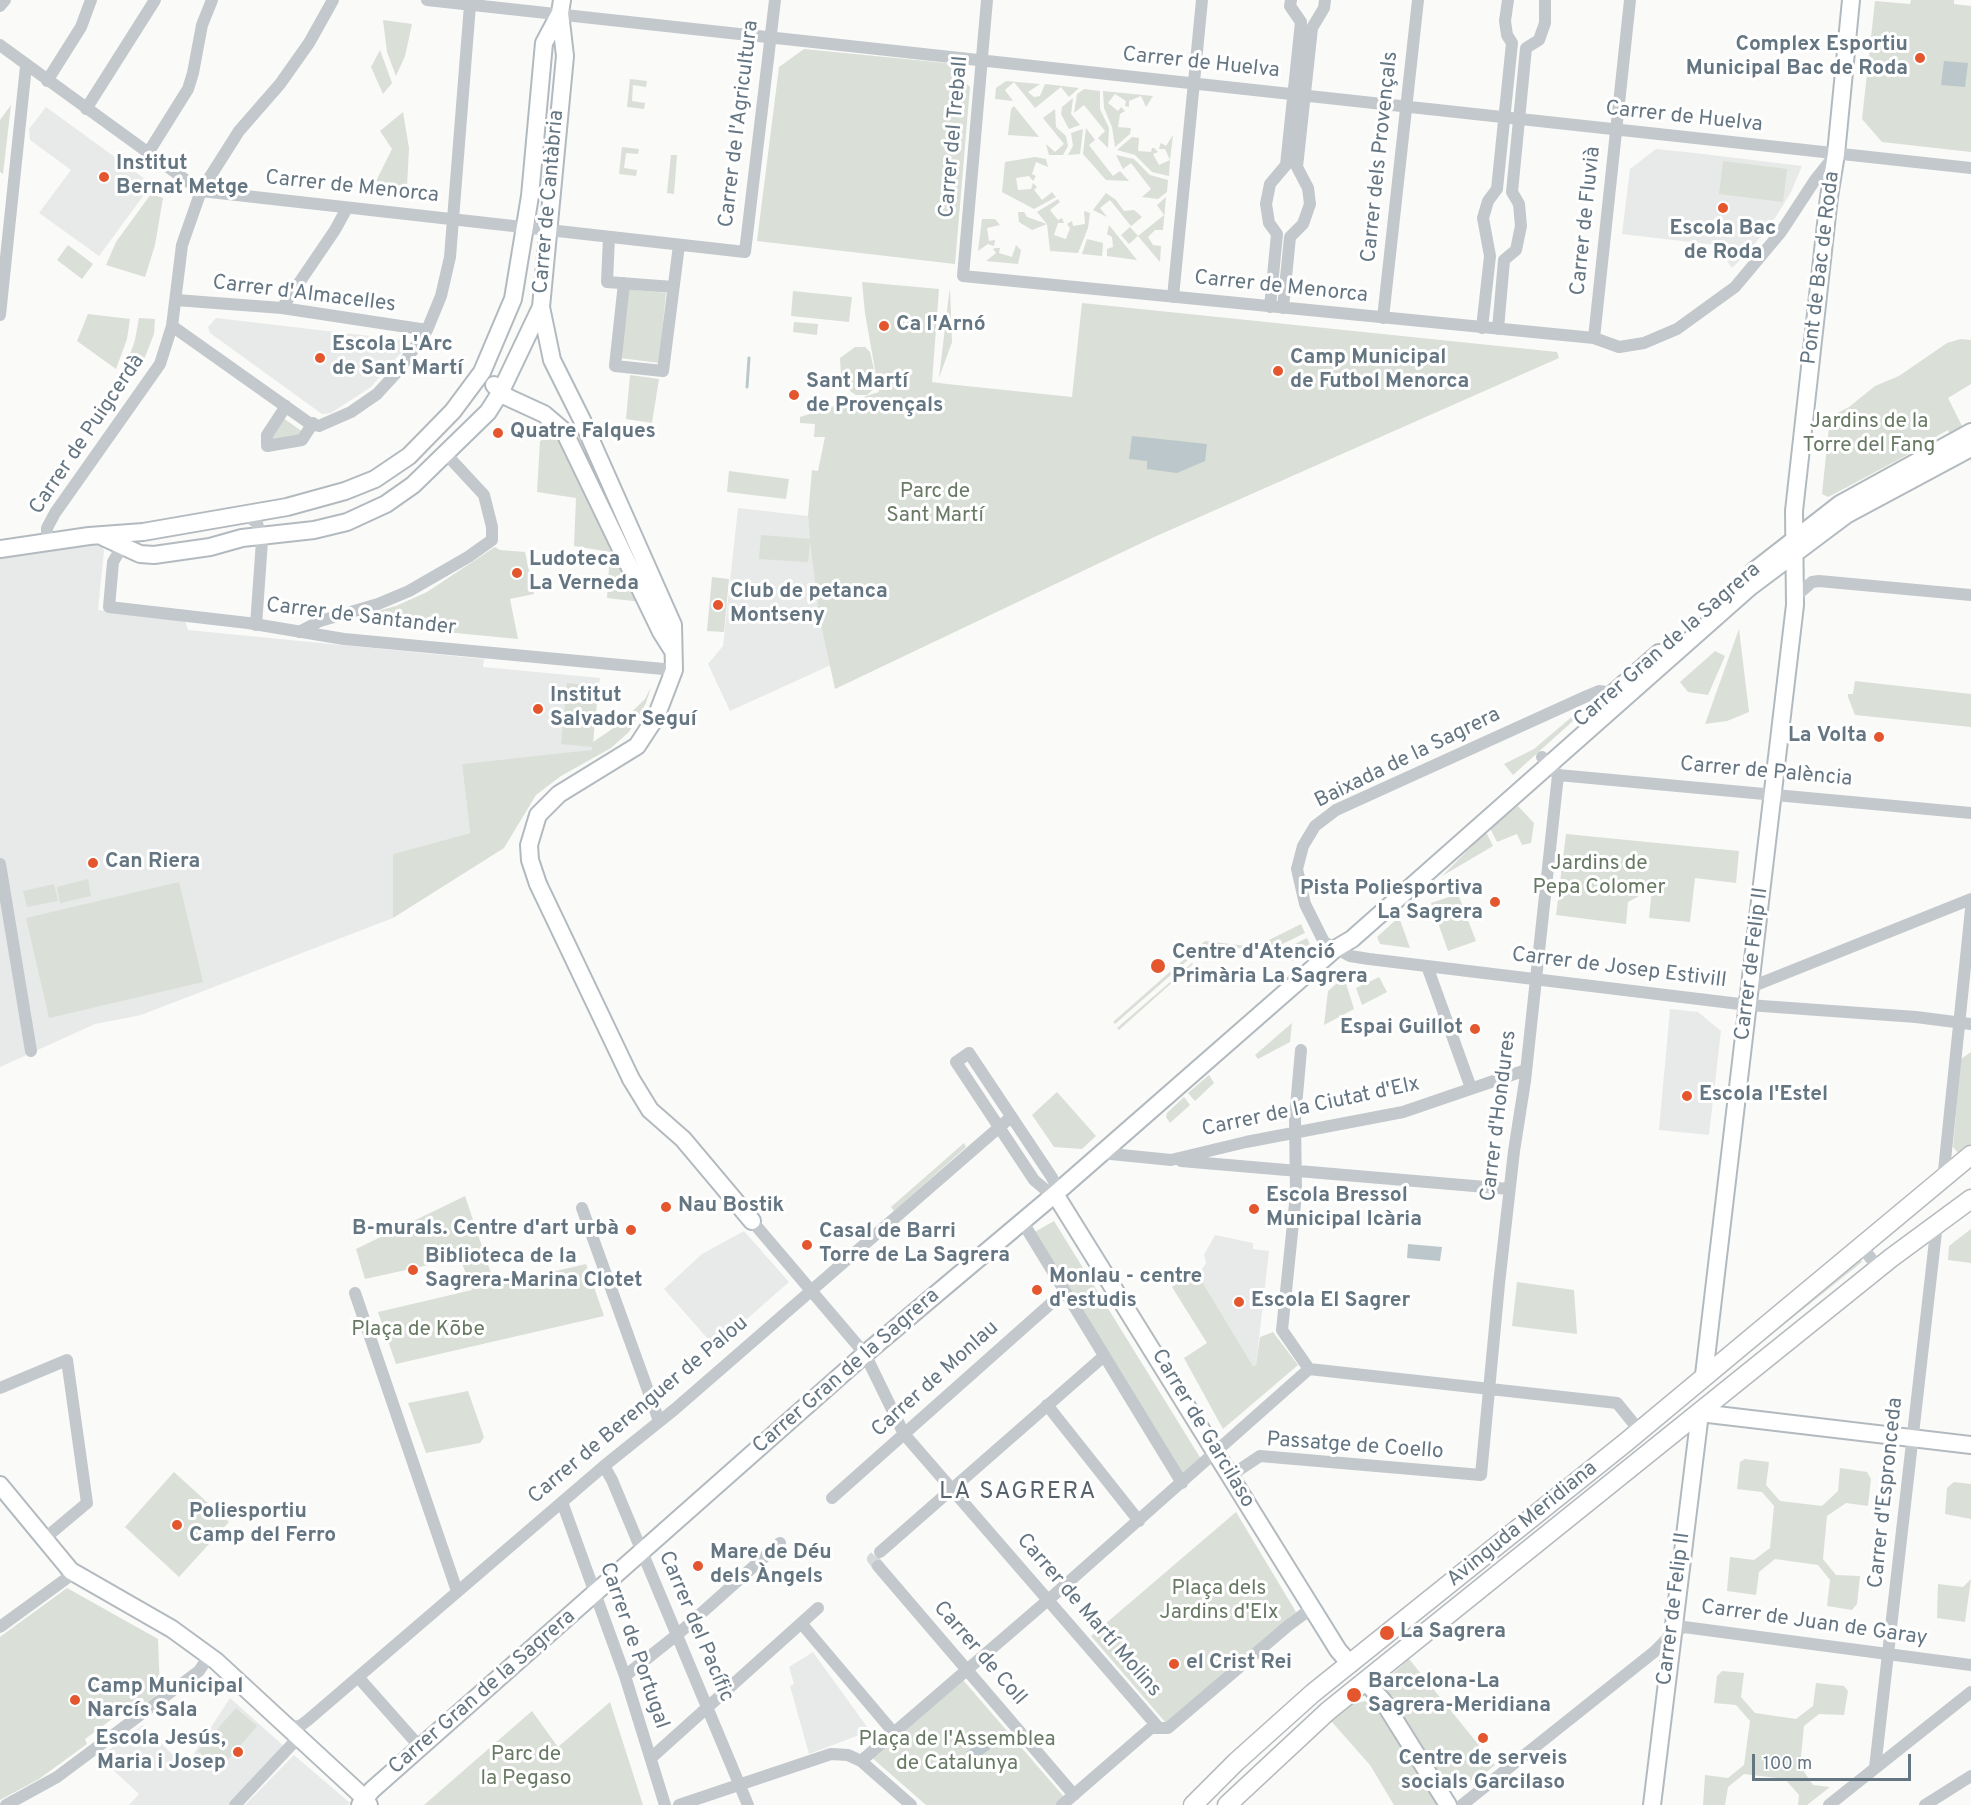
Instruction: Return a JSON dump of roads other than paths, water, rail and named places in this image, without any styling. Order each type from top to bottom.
[{"type":"main road","name":"Avinguda Meridiana","points":[[1193,1805],[1273,1727],[1859,1251],[1971,1155]]},
{"type":"main road","points":[[1938,1223],[1943,1180]]},
{"type":"main road","name":"Avinguda Meridiana","points":[[1227,1805],[1323,1715],[1875,1271],[1971,1199]]},
{"type":"main road","points":[[1700,1413],[1704,1375]]},
{"type":"main road","points":[[1350,1664],[1365,1682]]},
{"type":"street","points":[[0,6],[5,0]]},
{"type":"street","points":[[47,81],[81,27],[91,0]]},
{"type":"street","points":[[86,109],[155,0]]},
{"type":"street","points":[[148,153],[188,89],[194,73],[202,25],[212,0]]},
{"type":"street","name":"Carrer de Puigcerdà","points":[[46,542],[47,528],[55,513],[160,364],[172,326],[182,245],[201,191],[239,131],[280,84],[309,43],[333,0]]},
{"type":"street","name":"Carrer de Huelva","points":[[427,0],[470,5],[561,6],[770,36],[1971,168]]},
{"type":"street","name":"Carrer de l'Agricultura","points":[[745,252],[775,0]]},
{"type":"street","name":"Carrer del Treball","points":[[963,276],[987,0]]},
{"type":"street","points":[[1173,297],[1202,0]]},
{"type":"street","points":[[1283,308],[1290,237],[1303,224],[1310,204],[1308,188],[1297,167],[1301,22],[1290,6],[1290,0]]},
{"type":"street","points":[[1269,307],[1277,234],[1269,223],[1266,204],[1270,184],[1286,165],[1312,28],[1324,8],[1324,0]]},
{"type":"street","name":"Carrer dels Provençals","points":[[1383,318],[1418,0]]},
{"type":"street","points":[[1482,328],[1490,256],[1483,218],[1488,201],[1497,189],[1512,43],[1507,35],[1505,21],[1508,0]]},
{"type":"street","points":[[1498,329],[1504,260],[1516,250],[1521,226],[1519,204],[1512,192],[1526,48],[1539,39],[1545,23],[1545,0]]},
{"type":"street","name":"Carrer de Fluvià","points":[[1594,338],[1630,0]]},
{"type":"street","name":"Pont de Bac de Roda","points":[[1796,544],[1833,196],[1851,0]]},
{"type":"street","points":[[172,326],[286,406],[319,426],[351,412],[377,394],[398,371],[427,330],[441,296],[450,257],[470,5]]},
{"type":"street","name":"Carrer de Cantàbria","points":[[0,549],[100,535],[143,532],[246,515],[345,490],[375,478],[409,456],[471,388],[491,356],[513,299],[532,172],[544,43],[561,6]]},
{"type":"street","name":"Carrer de Cantàbria","points":[[100,535],[140,554],[154,555],[261,536],[314,531],[368,513],[401,494],[446,454],[490,408],[500,393],[541,307],[565,56],[561,6]]},
{"type":"street","name":"Carrer de Menorca","points":[[0,45],[201,191],[745,252]]},
{"type":"street","points":[[0,315],[26,66]]},
{"type":"street","name":"Carrer de Menorca","points":[[963,276],[1594,338],[1619,347],[1644,343],[1677,329],[1735,287],[1760,261],[1836,154]]},
{"type":"street","points":[[282,308],[336,230],[347,208]]},
{"type":"street","points":[[609,237],[607,282],[674,287]]},
{"type":"street","points":[[624,283],[615,366],[663,371],[679,244]]},
{"type":"street","name":"Carrer d'Almacelles","points":[[176,300],[282,308],[427,330]]},
{"type":"street","points":[[541,307],[552,360],[582,420],[673,625],[674,670],[656,717],[637,746],[559,794],[543,808],[531,833],[529,853],[532,867],[538,884],[643,1102],[683,1139],[752,1221]]},
{"type":"street","points":[[491,356],[490,373],[500,393],[552,419],[571,442],[661,632],[674,652]]},
{"type":"street","points":[[490,408],[516,403]]},
{"type":"street","points":[[286,406],[267,435],[267,446],[302,440],[313,423]]},
{"type":"street","points":[[1796,544],[1879,480],[1971,432]]},
{"type":"street","points":[[1814,530],[1971,447]]},
{"type":"street","points":[[299,632],[320,621],[409,591],[468,557],[492,540],[492,527],[484,495],[446,454]]},
{"type":"street","name":"Pont de Bac de Roda","points":[[1799,506],[1814,530]]},
{"type":"street","points":[[246,515],[257,524],[261,536],[256,625]]},
{"type":"street","name":"Carrer Gran de la Sagrera","points":[[364,1803],[420,1747],[865,1354],[1055,1194],[1335,949],[1352,939],[1767,573],[1796,544]]},
{"type":"street","name":"Carrer Gran de la Sagrera","points":[[1550,766],[1613,693],[1796,544]]},
{"type":"street","name":"Carrer de Felip II","points":[[1704,1375],[1796,596],[1796,544]]},
{"type":"street","name":"Carrer de Santander","points":[[123,545],[113,562],[109,607],[446,649],[674,670]]},
{"type":"street","points":[[1767,573],[1784,577],[1796,596],[1812,582],[1819,581],[1971,595]]},
{"type":"street","name":"Baixada de la Sagrera","points":[[1335,949],[1324,942],[1305,904],[1297,869],[1303,846],[1315,826],[1336,810],[1587,696],[1605,690],[1613,693]]},
{"type":"street","name":"Carrer de Palència","points":[[1550,766],[1773,793],[1971,813]]},
{"type":"street","name":"Carrer d'Hondures","points":[[1481,1475],[1509,1189],[1526,1071],[1536,978],[1550,766]]},
{"type":"street","points":[[0,864],[31,1051]]},
{"type":"street","points":[[1750,987],[1971,899]]},
{"type":"street","points":[[1943,1180],[1965,1023],[1971,909]]},
{"type":"street","name":"Carrer de Josep Estivill","points":[[1335,949],[1350,956],[1748,1005],[1916,1017],[1965,1023]]},
{"type":"street","points":[[1427,966],[1471,1088]]},
{"type":"street","points":[[1301,1050],[1295,1133],[1296,1194],[1281,1330],[1309,1369]]},
{"type":"street","name":"Carrer de Garcilaso","points":[[1055,1194],[1056,1185],[1051,1176],[969,1053],[956,1062],[1038,1185],[1055,1194],[1312,1608],[1350,1664]]},
{"type":"street","name":"Carrer de la Ciutat d'Elx","points":[[1101,1153],[1171,1160],[1403,1112],[1526,1071]]},
{"type":"street","name":"Carrer de Berenguer de Palou","points":[[293,1731],[658,1422],[1011,1117]]},
{"type":"street","points":[[1171,1160],[1509,1189]]},
{"type":"street","points":[[582,1208],[658,1422]]},
{"type":"street","name":"Carrer de Martí Molins","points":[[752,1221],[865,1354],[904,1434],[1158,1727]]},
{"type":"street","points":[[1022,1221],[1182,1483]]},
{"type":"street","name":"Carrer d'Espronceda","points":[[1875,1768],[1938,1223]]},
{"type":"street","points":[[1859,1251],[1866,1252],[1876,1265],[1875,1271]]},
{"type":"street","name":"Carrer de Monlau","points":[[832,1498],[1065,1291]]},
{"type":"street","points":[[355,1293],[457,1591]]},
{"type":"street","points":[[880,1552],[1104,1356]]},
{"type":"street","points":[[0,1388],[67,1360],[87,1503],[50,1534],[43,1537]]},
{"type":"street","points":[[861,1761],[1049,1600],[1182,1483],[1214,1450],[1309,1369],[1617,1403],[1639,1430]]},
{"type":"street","points":[[1047,1405],[1138,1521]]},
{"type":"street","points":[[1700,1413],[1912,1440],[1971,1445]]},
{"type":"street","name":"Carrer de Felip II","points":[[1652,1805],[1700,1413]]},
{"type":"street","name":"Passatge de Coello","points":[[1230,1476],[1260,1456],[1481,1475]]},
{"type":"street","name":"Carrer del Pacífic","points":[[604,1466],[678,1634],[748,1805]]},
{"type":"street","points":[[0,1485],[74,1573],[147,1614],[207,1654],[293,1731],[364,1803]]},
{"type":"street","name":"Carrer de Portugal","points":[[562,1502],[625,1676],[665,1805]]},
{"type":"street","points":[[625,1676],[678,1634],[780,1543]]},
{"type":"street","name":"Carrer de Coll","points":[[878,1566],[1074,1795]]},
{"type":"street","points":[[0,1627],[74,1573]]},
{"type":"street","points":[[651,1758],[818,1608]]},
{"type":"street","points":[[1062,1805],[1150,1728],[1168,1728],[1288,1624],[1312,1608]]},
{"type":"street","points":[[801,1623],[894,1733]]},
{"type":"street","name":"Carrer de Juan de Garay","points":[[1462,1805],[1654,1652],[1672,1633],[1684,1627],[1971,1665]]},
{"type":"street","points":[[6,1805],[57,1777],[194,1675],[205,1663],[207,1654]]},
{"type":"street","points":[[358,1677],[420,1747]]},
{"type":"street","points":[[1365,1682],[1383,1701],[1448,1805]]},
{"type":"street","points":[[1829,1805],[1971,1692]]},
{"type":"street","points":[[235,1805],[297,1739],[293,1731]]},
{"type":"street","points":[[680,1805],[739,1783],[831,1754],[848,1755],[861,1761],[911,1805]]},
{"type":"street","points":[[1925,1805],[1971,1776]]},
{"type":"waterway","points":[[747,387],[749,358]]},
{"type":"tunnel","points":[[878,1566],[873,1559],[880,1552]]},
{"type":"place","name":"Complex Esportiu Municipal Bac de Roda","points":[[1920,58]]},
{"type":"place","name":"Institut Bernat Metge","points":[[104,177]]},
{"type":"place","name":"Escola Bac de Roda","points":[[1723,208]]},
{"type":"place","name":"Ca l'Arnó","points":[[884,326]]},
{"type":"place","name":"Escola L'Arc de Sant Martí","points":[[320,358]]},
{"type":"place","name":"Camp Municipal de Futbol Menorca","points":[[1278,371]]},
{"type":"place","name":"Sant Martí de Provençals","points":[[794,395]]},
{"type":"place","name":"Quatre Falques","points":[[498,433]]},
{"type":"place","name":"Ludoteca La Verneda","points":[[517,573]]},
{"type":"place","name":"Club de petanca Montseny","points":[[718,605]]},
{"type":"place","name":"Institut Salvador Seguí","points":[[538,709]]},
{"type":"place","name":"La Volta","points":[[1879,737]]},
{"type":"place","name":"Can Riera","points":[[93,863]]},
{"type":"place","name":"Pista Poliesportiva La Sagrera","points":[[1495,902]]},
{"type":"place","name":"Centre d'Atenció Primària La Sagrera","points":[[1158,966]]},
{"type":"place","name":"Espai Guillot","points":[[1475,1029]]},
{"type":"place","name":"Escola l'Estel","points":[[1687,1096]]},
{"type":"place","name":"Nau Bostik","points":[[666,1207]]},
{"type":"place","name":"Escola Bressol Municipal Icària","points":[[1254,1209]]},
{"type":"place","name":"B-murals. Centre d'art urbà","points":[[631,1230]]},
{"type":"place","name":"Casal de Barri Torre de La Sagrera","points":[[807,1245]]},
{"type":"place","name":"Biblioteca de la Sagrera-Marina Clotet","points":[[413,1270]]},
{"type":"place","name":"Monlau - centre d'estudis","points":[[1037,1290]]},
{"type":"place","name":"Escola El Sagrer","points":[[1239,1302]]},
{"type":"place","name":"Poliesportiu Camp del Ferro","points":[[177,1525]]},
{"type":"place","name":"Mare de Déu dels Àngels","points":[[698,1566]]},
{"type":"place","name":"La Sagrera","points":[[1387,1633]]},
{"type":"place","name":"el Crist Rei","points":[[1174,1664]]},
{"type":"place","name":"Barcelona-La Sagrera-Meridiana","points":[[1354,1695]]},
{"type":"place","name":"Camp Municipal Narcís Sala","points":[[75,1700]]},
{"type":"place","name":"Centre de serveis socials Garcilaso","points":[[1483,1738]]},
{"type":"place","name":"Escola Jesús, Maria i Josep","points":[[238,1752]]},
{"type":"district","name":"LA SAGRERA","points":[[1018,1493]]},
{"type":"park label","name":"Jardins de la Torre del Fang","points":[[1869,435]]},
{"type":"park label","name":"Parc de Sant Martí","points":[[935,505]]},
{"type":"park label","name":"Jardins de Pepa Colomer","points":[[1599,877]]},
{"type":"park label","name":"Plaça de Kõbe","points":[[418,1331]]},
{"type":"park label","name":"Plaça dels Jardins d'Elx","points":[[1219,1602]]},
{"type":"park label","name":"Plaça de l'Assemblea de Catalunya","points":[[957,1753]]},
{"type":"park label","name":"Parc de la Pegaso","points":[[526,1768]]}]
